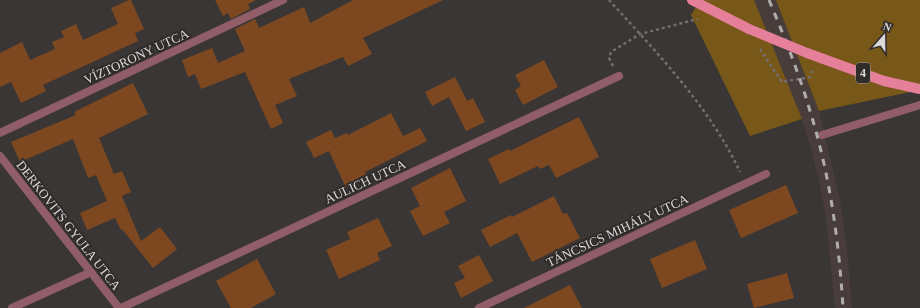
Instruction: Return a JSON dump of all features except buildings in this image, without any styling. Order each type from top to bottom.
[{"type":"main road","name":"4","points":[[692,0],[750,29],[807,53],[884,81],[920,89]]},
{"type":"street","name":"VÍZTORONY UTCA","points":[[0,133],[283,0]]},
{"type":"street","name":"AULICH UTCA","points":[[120,308],[620,76]]},
{"type":"street","points":[[822,135],[920,105]]},
{"type":"street","name":"DERKOVITS GYULA UTCA","points":[[0,156],[120,308]]},
{"type":"street","name":"TÁNCSICS MIHÁLY UTCA","points":[[479,308],[766,174]]},
{"type":"street","points":[[12,308],[91,272]]},
{"type":"path","points":[[609,0],[701,106],[734,160],[745,184]]},
{"type":"path","points":[[620,76],[609,58],[611,52],[640,34]]},
{"type":"shaded area","points":[[700,0],[754,0],[802,119],[750,136],[691,15]]},
{"type":"shaded area","points":[[754,0],[776,0],[819,111],[840,200],[848,259],[852,308],[835,308],[826,218],[813,157],[802,119]]},
{"type":"shaded area","points":[[776,0],[920,0],[920,90],[819,111]]},
{"type":"railway","points":[[769,0],[786,41],[806,97],[817,135],[828,184],[836,234],[843,308]]}]
